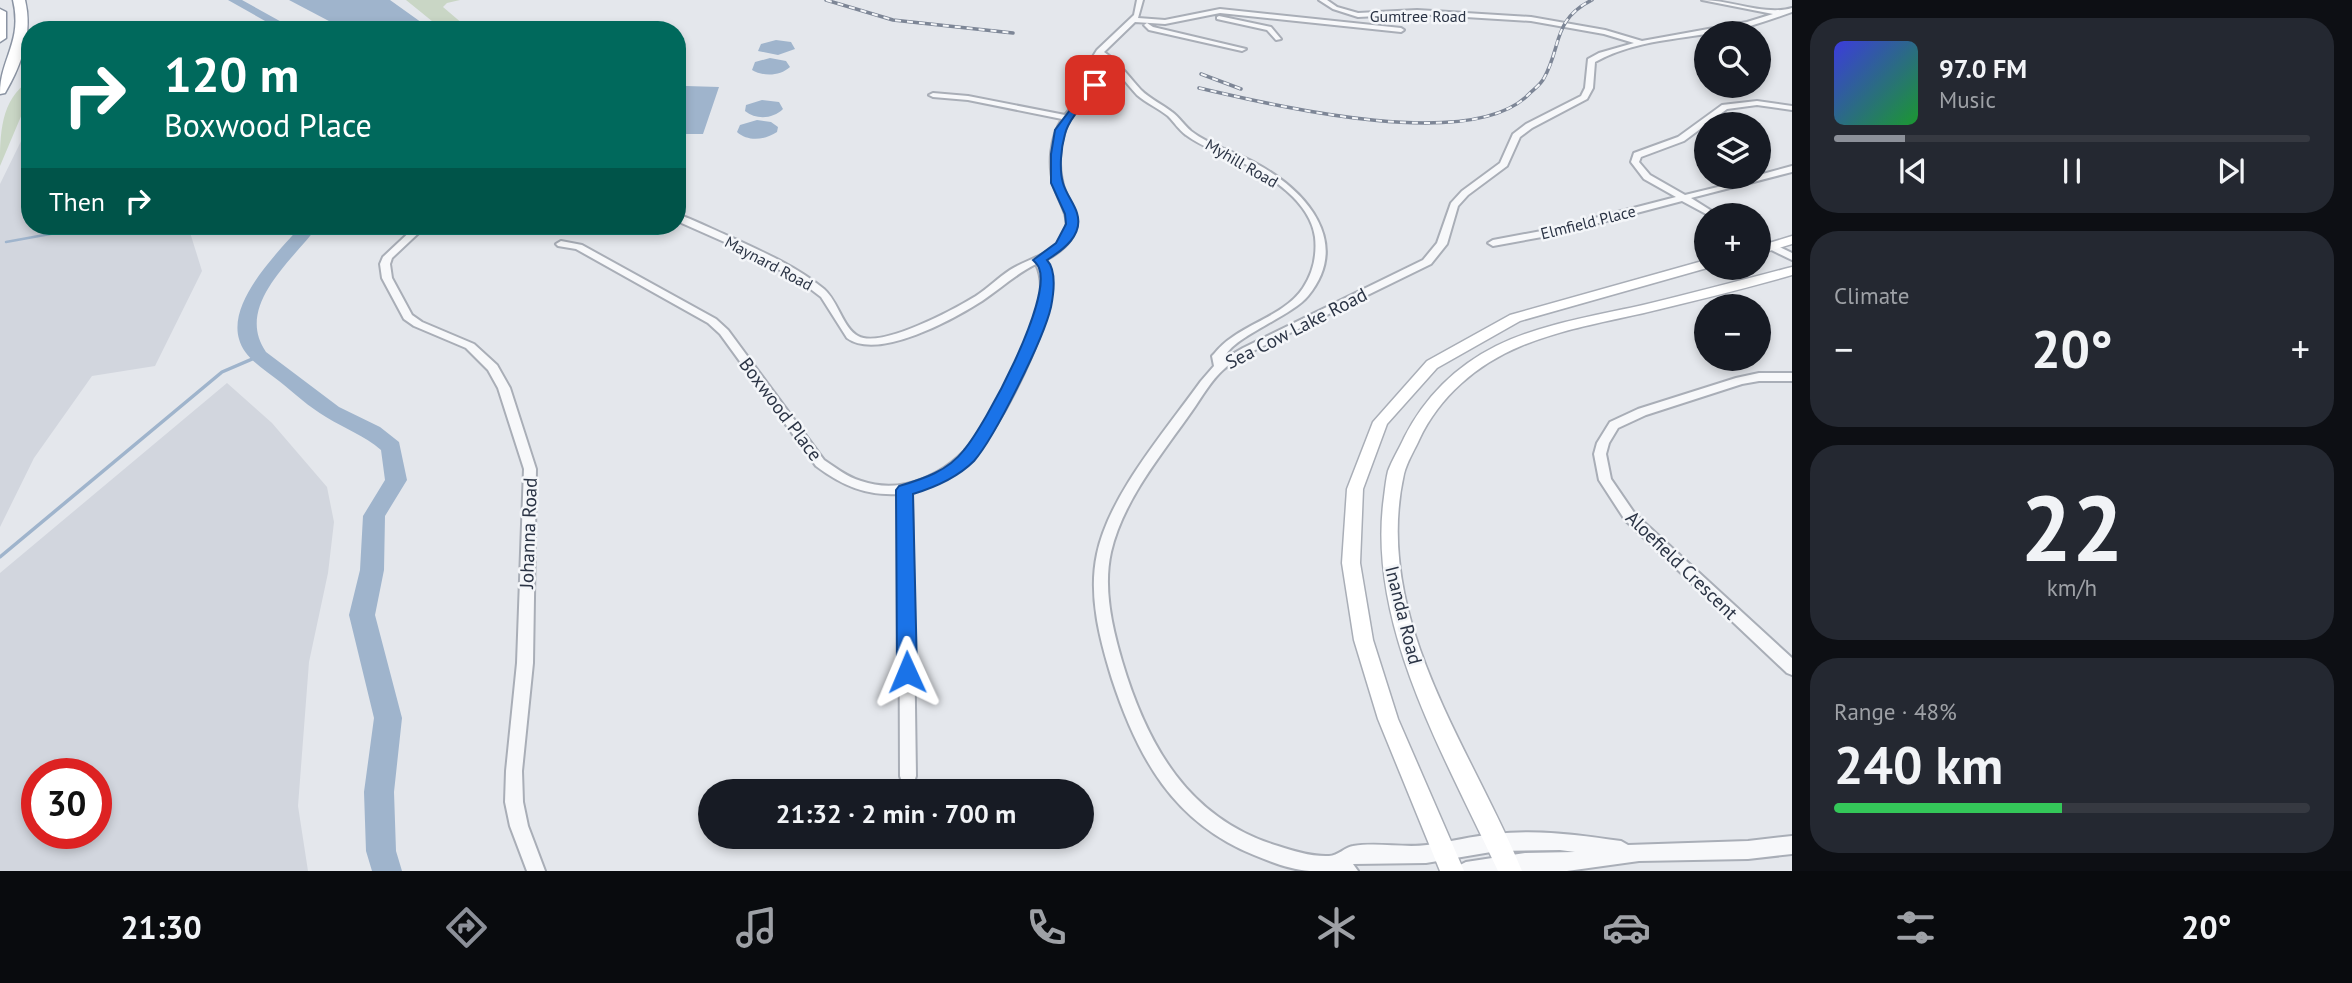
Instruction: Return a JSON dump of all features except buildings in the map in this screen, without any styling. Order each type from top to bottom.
[{"type":"highway","points":[[19,0],[24,21]]},
{"type":"highway","points":[[0,12],[0,38]]},
{"type":"highway","points":[[0,90],[21,42]]},
{"type":"main road","points":[[1448,861],[1381,705],[1358,622],[1350,556],[1350,530],[1353,498],[1370,442],[1398,396],[1419,375],[1450,351],[1490,328],[1514,318],[1694,267]]},
{"type":"main road","name":"Inanda Road","points":[[1509,869],[1423,685],[1409,645],[1391,573],[1388,535],[1403,453],[1415,428],[1447,387],[1486,358],[1513,344],[1564,327],[1719,292],[1792,271]]},
{"type":"street","points":[[1100,52],[1134,20],[1140,9],[1140,0]]},
{"type":"street","name":"Gumtree Road","points":[[1322,0],[1335,8],[1359,15],[1417,12],[1531,19],[1605,32],[1641,43]]},
{"type":"street","points":[[1706,0],[1778,13]]},
{"type":"street","name":"Sea Cow Lake Road","points":[[1342,867],[1300,866],[1230,835],[1191,808],[1174,789],[1142,738],[1127,705],[1105,630],[1102,569],[1104,552],[1116,518],[1205,384],[1220,366],[1247,350],[1427,262],[1442,244],[1454,205],[1465,193],[1504,164],[1516,136],[1529,126],[1584,97],[1589,88],[1591,61],[1641,43],[1748,24],[1792,10]]},
{"type":"street","points":[[1134,20],[1164,22],[1223,11],[1401,30]]},
{"type":"street","points":[[1201,15],[1269,28],[1278,38]]},
{"type":"street","points":[[1146,22],[1150,29],[1242,49]]},
{"type":"street","name":"Maynard Road","points":[[686,222],[811,284],[830,299],[846,331],[863,342],[906,333],[962,309],[1013,272],[1060,246],[1068,236],[1072,224],[1071,214],[1057,183],[1058,142],[1062,125],[1098,80],[1096,58],[1100,52]]},
{"type":"street","name":"Myhill Road","points":[[1100,52],[1115,64],[1141,94],[1168,112],[1190,134],[1257,168],[1284,187],[1312,217],[1320,231],[1321,260],[1306,293],[1263,325],[1223,349],[1218,356],[1220,366]]},
{"type":"street","points":[[933,95],[968,98],[1068,118]]},
{"type":"street","points":[[1694,203],[1647,177],[1635,162],[1637,155],[1681,139],[1725,107],[1757,103],[1792,108]]},
{"type":"street","name":"Elmfield Place","points":[[1493,243],[1553,232],[1792,169]]},
{"type":"street","name":"Johanna Road","points":[[411,235],[388,257],[385,264],[387,278],[408,317],[418,324],[470,345],[493,368],[504,388],[530,469],[525,663],[514,771],[514,802],[519,826],[536,871]]},
{"type":"street","points":[[1771,243],[1792,251]]},
{"type":"street","points":[[1771,243],[1792,257]]},
{"type":"street","name":"Boxwood Place","points":[[561,244],[579,247],[712,321],[724,332],[820,463],[830,472],[878,490],[905,490],[931,483],[958,466],[970,454],[984,433],[1041,320],[1047,273],[1046,267],[1039,260]]},
{"type":"street","name":"Aloefield Crescent","points":[[1792,377],[1759,377],[1740,381],[1642,412],[1614,425],[1600,454],[1605,480],[1630,517],[1792,668]]},
{"type":"street","points":[[905,490],[908,776]]},
{"type":"street","points":[[1342,867],[1352,855],[1426,854],[1448,861],[1497,842],[1560,841],[1639,852]]},
{"type":"street","points":[[1466,871],[1509,869],[1525,862],[1567,862],[1639,852],[1748,850],[1792,845]]},
{"type":"shaded area","points":[[21,141],[21,235],[191,235],[202,271],[155,366],[92,376],[34,458],[0,527],[0,184]]},
{"type":"shaded area","points":[[227,383],[272,423],[327,487],[334,522],[328,573],[309,662],[298,806],[308,871],[0,871],[0,573]]},
{"type":"green space","points":[[406,0],[460,0],[447,3],[443,7],[459,21],[432,21]]},
{"type":"green space","points":[[20,88],[21,116],[0,166],[4,119],[7,108]]},
{"type":"water","points":[[289,0],[390,0],[419,21],[329,21]]},
{"type":"water","points":[[776,40],[791,42],[795,49],[778,55],[758,51],[761,44]]},
{"type":"water","points":[[770,58],[786,61],[790,67],[772,74],[752,70],[755,62]]},
{"type":"water","points":[[686,86],[719,87],[703,134],[686,134]]},
{"type":"water","points":[[762,100],[779,102],[783,109],[764,117],[745,111],[746,105]]},
{"type":"water","points":[[757,120],[771,122],[778,127],[777,132],[757,139],[737,132],[740,125]]},
{"type":"waterway","points":[[234,0],[273,21]]},
{"type":"waterway","points":[[6,242],[44,235]]},
{"type":"waterway","points":[[302,235],[260,288],[246,324],[248,341],[259,356],[332,412],[373,432],[391,447],[396,480],[374,516],[372,570],[362,615],[388,718],[379,792],[381,851],[387,871]]},
{"type":"waterway","points":[[0,557],[222,372],[259,356]]},
{"type":"railway","points":[[826,0],[893,20],[1013,33]]},
{"type":"railway","points":[[1199,88],[1319,113],[1367,119],[1415,123],[1460,121],[1497,113],[1526,97],[1541,83],[1564,25],[1570,16],[1592,0]]},
{"type":"railway","points":[[1201,74],[1241,89]]},
{"type":"route","points":[[907,672],[905,490],[931,483],[958,466],[970,454],[980,441],[1033,338],[1041,320],[1047,288],[1046,267],[1039,260],[1060,246],[1068,236],[1072,224],[1071,214],[1057,183],[1056,154],[1060,130],[1095,85]]}]
